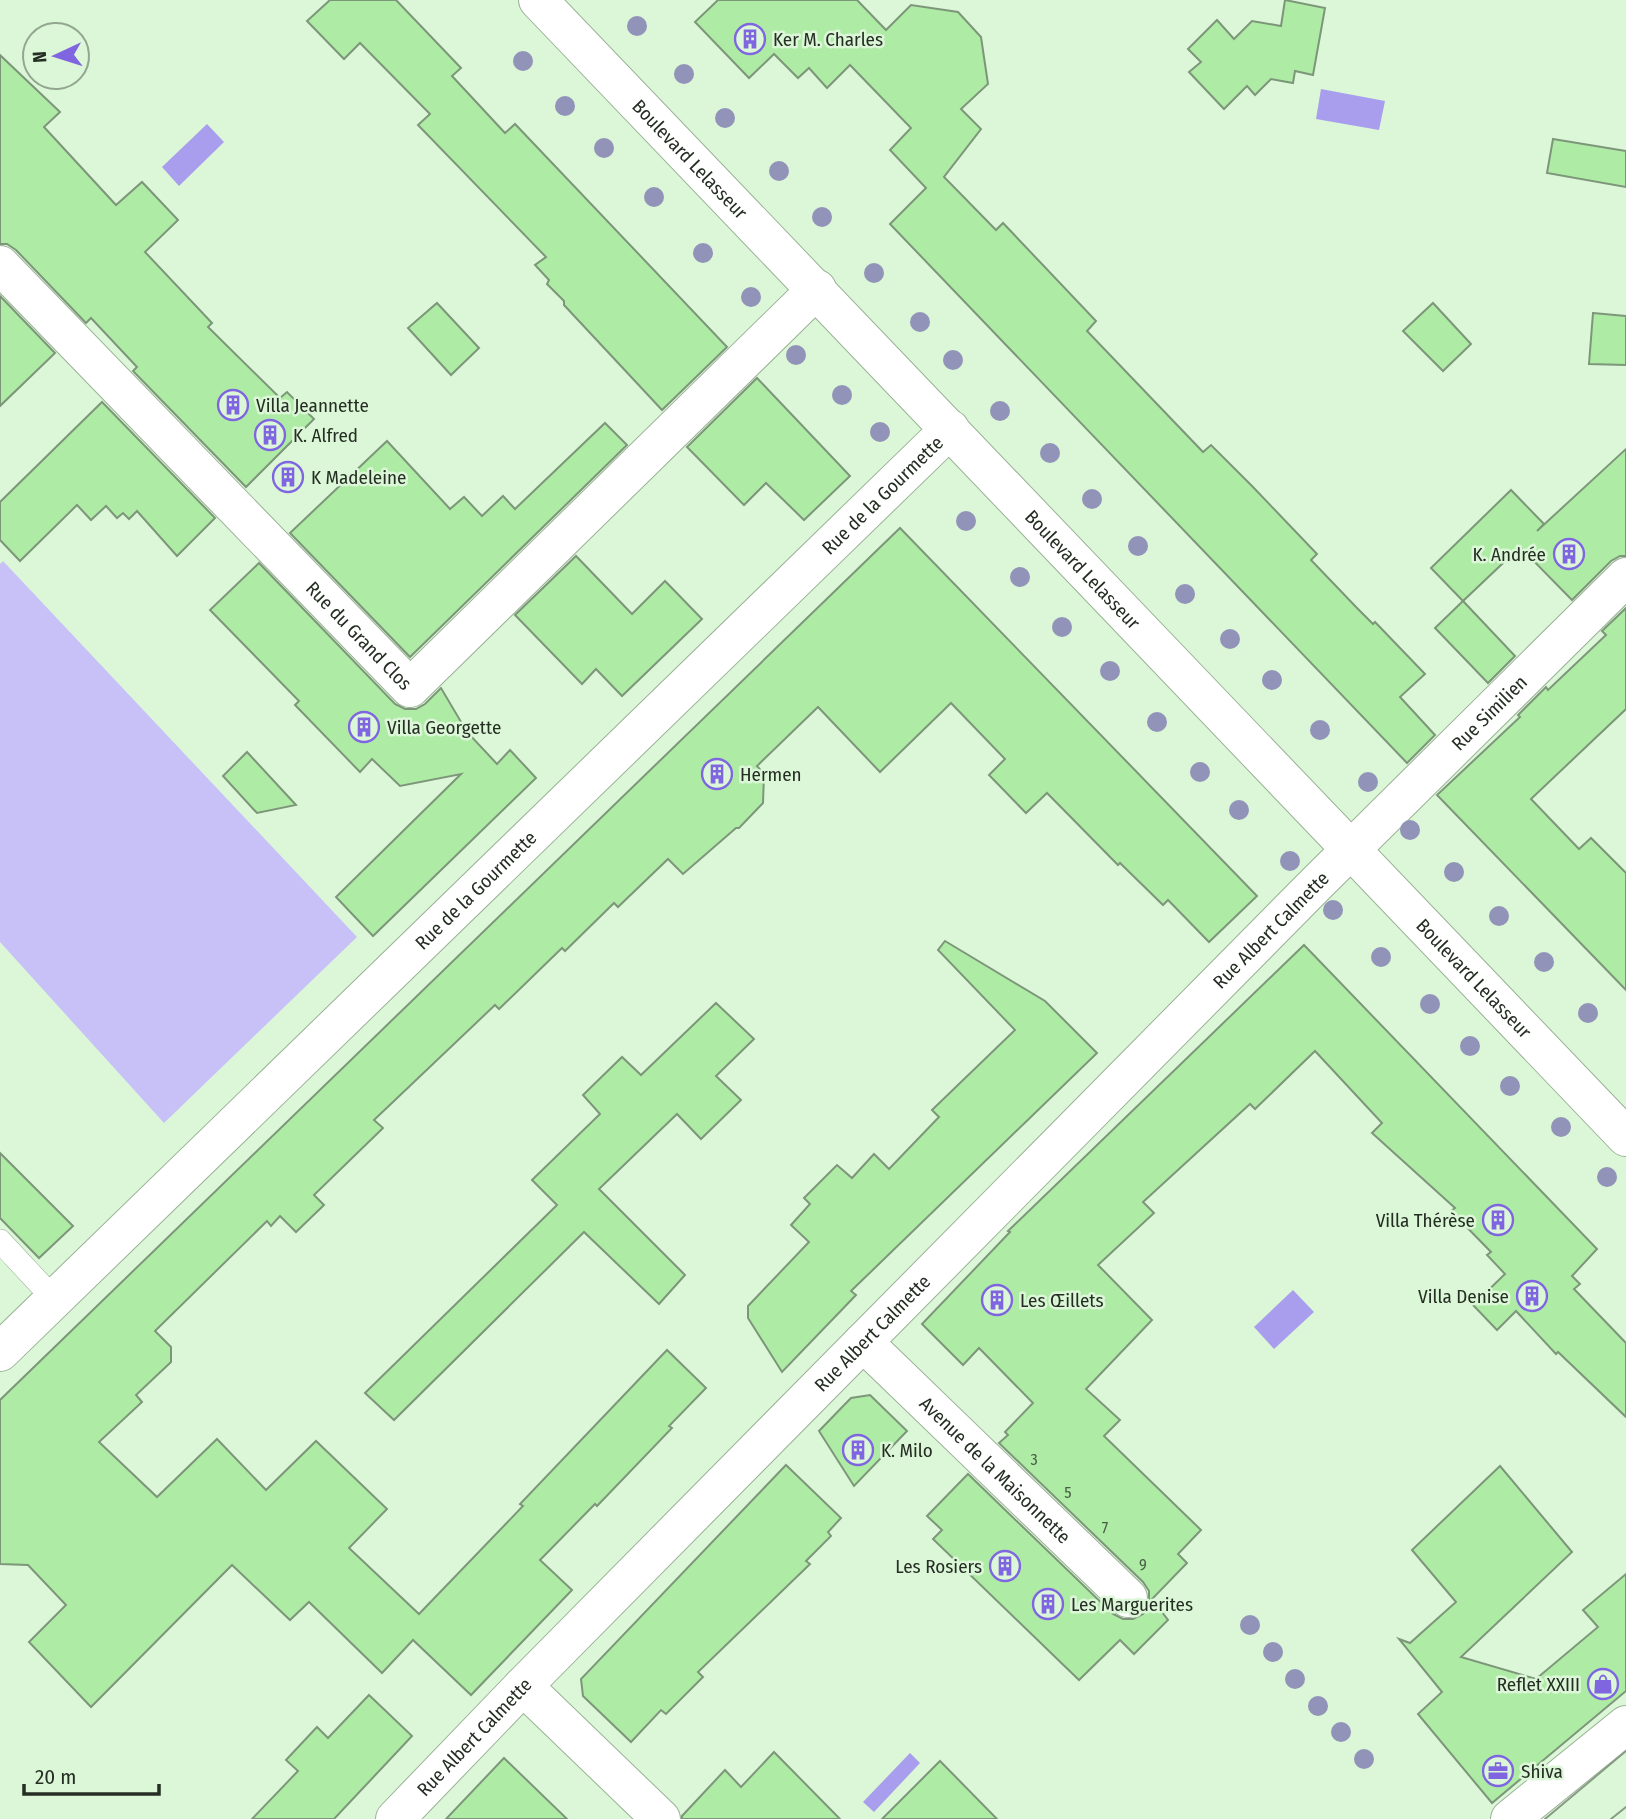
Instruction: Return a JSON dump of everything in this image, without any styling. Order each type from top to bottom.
[{"type":"street","name":"Boulevard Lelasseur","points":[[538,0],[1626,1136]]},
{"type":"street","name":"Rue du Grand Clos","points":[[0,265],[410,688],[817,289]]},
{"type":"street","name":"Rue de la Gourmette","points":[[0,1352],[950,429]]},
{"type":"street","name":"Rue Similien","points":[[1351,848],[1626,577]]},
{"type":"street","name":"Rue Albert Calmette","points":[[395,1819],[1351,848]]},
{"type":"street","name":"Avenue de la Maisonnette","points":[[863,1342],[1128,1598]]},
{"type":"street","points":[[523,1686],[661,1819]]},
{"type":"street","points":[[1510,1819],[1626,1725]]},
{"type":"lane","points":[[0,1241],[54,1299]]},
{"type":"shaded area","points":[[1321,89],[1385,101],[1379,130],[1316,119]]},
{"type":"shaded area","points":[[207,124],[224,142],[179,186],[162,167]]},
{"type":"shaded area","points":[[3,561],[357,937],[164,1123],[0,942],[0,564]]},
{"type":"shaded area","points":[[1293,1290],[1314,1312],[1274,1349],[1254,1327]]},
{"type":"shaded area","points":[[910,1753],[920,1763],[874,1812],[863,1802]]},
{"type":"building","points":[[330,0],[396,0],[461,68],[452,76],[505,133],[515,124],[727,347],[662,410],[547,284],[549,280],[535,265],[546,257],[418,125],[430,114],[360,43],[344,59],[307,21]]},
{"type":"building","points":[[718,0],[857,0],[886,30],[911,5],[958,12],[981,37],[988,84],[961,109],[981,129],[944,177],[996,230],[1003,223],[1096,321],[1087,331],[1203,452],[1211,445],[1252,486],[1317,554],[1311,560],[1425,674],[1400,697],[1435,735],[1407,763],[890,224],[926,188],[890,150],[911,128],[850,65],[827,88],[809,68],[798,78],[774,54],[749,78],[695,22]]},
{"type":"building","points":[[1285,0],[1325,8],[1313,75],[1295,71],[1293,83],[1271,79],[1255,95],[1247,86],[1224,109],[1189,72],[1201,62],[1188,49],[1217,20],[1234,39],[1252,21],[1281,26]]},
{"type":"building","points":[[0,55],[21,75],[21,91],[38,91],[60,112],[44,127],[116,205],[142,182],[178,220],[145,252],[212,323],[208,327],[280,398],[287,392],[314,419],[246,487],[133,371],[137,367],[91,318],[86,323],[16,250],[7,244],[0,244]]},
{"type":"building","points":[[1553,139],[1626,151],[1626,187],[1547,173]]},
{"type":"building","points":[[0,296],[55,353],[0,406]]},
{"type":"building","points":[[437,303],[479,348],[451,375],[408,328]]},
{"type":"building","points":[[1433,303],[1471,344],[1443,371],[1403,331]]},
{"type":"building","points":[[1593,313],[1626,316],[1626,365],[1589,364]]},
{"type":"building","points":[[757,378],[850,476],[804,520],[766,483],[744,505],[687,447]]},
{"type":"building","points":[[102,402],[215,518],[177,556],[137,511],[129,519],[123,513],[117,518],[106,506],[91,520],[77,505],[20,561],[0,540],[0,502]]},
{"type":"building","points":[[605,423],[627,445],[410,657],[290,533],[387,441],[450,509],[464,497],[482,516],[503,496],[515,509]]},
{"type":"building","points":[[1626,449],[1626,556],[1611,561],[1572,600],[1520,547],[1463,601],[1431,568],[1511,490],[1544,524],[1537,531]]},
{"type":"building","points":[[900,528],[1257,896],[1209,942],[1168,900],[1163,905],[1120,863],[1118,865],[1047,793],[1026,813],[989,775],[1005,759],[951,703],[880,772],[818,707],[757,766],[764,774],[763,803],[739,828],[683,874],[668,859],[618,907],[614,903],[565,951],[562,948],[499,1009],[495,1005],[374,1120],[383,1128],[314,1195],[324,1205],[296,1232],[280,1216],[271,1226],[267,1221],[155,1331],[171,1347],[171,1362],[136,1395],[142,1402],[99,1442],[157,1497],[217,1439],[266,1490],[316,1441],[387,1509],[349,1548],[419,1614],[667,1350],[706,1388],[669,1426],[672,1428],[597,1506],[595,1504],[540,1560],[572,1590],[471,1695],[413,1640],[382,1673],[309,1602],[290,1620],[232,1565],[91,1707],[29,1642],[66,1605],[28,1565],[0,1564],[0,1400]]},
{"type":"building","points":[[576,556],[632,614],[665,581],[702,619],[622,696],[596,669],[582,684],[515,615]]},
{"type":"building","points":[[259,563],[395,704],[405,709],[416,709],[441,688],[467,732],[497,764],[510,750],[536,778],[373,936],[336,897],[461,774],[400,786],[372,759],[360,772],[295,705],[299,701],[210,610]]},
{"type":"building","points":[[1463,601],[1515,656],[1488,683],[1435,628]]},
{"type":"building","points":[[1626,608],[1626,709],[1531,799],[1579,849],[1591,838],[1626,873],[1626,990],[1437,795],[1520,717],[1518,715],[1546,687],[1548,690],[1606,635],[1602,631]]},
{"type":"building","points":[[247,752],[296,805],[257,813],[223,776]]},
{"type":"building","points":[[945,941],[1045,1001],[1097,1053],[851,1291],[856,1295],[782,1372],[748,1318],[748,1306],[809,1242],[791,1225],[810,1204],[804,1198],[837,1165],[852,1178],[874,1154],[889,1169],[939,1117],[932,1110],[1015,1030],[938,950]]},
{"type":"building","points":[[1304,945],[1597,1249],[1572,1276],[1580,1284],[1574,1289],[1626,1343],[1626,1417],[1558,1352],[1556,1354],[1516,1311],[1497,1330],[1473,1305],[1505,1274],[1487,1255],[1491,1252],[1451,1211],[1455,1208],[1372,1133],[1382,1123],[1315,1051],[1255,1109],[1250,1104],[1143,1202],[1154,1213],[1098,1265],[1152,1320],[1086,1389],[1120,1420],[1104,1436],[1201,1530],[1178,1554],[1187,1563],[1152,1599],[1168,1620],[1134,1654],[1120,1640],[1079,1680],[933,1539],[942,1530],[927,1516],[968,1474],[1113,1614],[1123,1619],[1133,1619],[1143,1614],[1149,1604],[1149,1591],[1143,1582],[999,1443],[1008,1435],[1005,1432],[1033,1403],[979,1348],[963,1365],[922,1324],[1010,1232],[1008,1231]]},
{"type":"building","points":[[716,1003],[754,1039],[716,1076],[741,1100],[701,1139],[677,1114],[599,1189],[685,1275],[659,1304],[584,1232],[394,1420],[365,1393],[557,1205],[532,1180],[600,1114],[583,1095],[622,1057],[641,1075]]},
{"type":"building","points":[[0,1153],[73,1226],[39,1258],[0,1218]]},
{"type":"building","name":"K. Milo","points":[[870,1395],[907,1431],[854,1486],[819,1431],[851,1398]]},
{"type":"building","points":[[786,1465],[841,1518],[828,1532],[831,1536],[806,1561],[810,1564],[698,1672],[703,1677],[666,1714],[661,1710],[631,1742],[583,1696],[581,1679]]},
{"type":"building","points":[[1500,1466],[1572,1552],[1461,1657],[1536,1679],[1598,1627],[1583,1610],[1626,1574],[1626,1691],[1492,1803],[1418,1714],[1442,1692],[1399,1639],[1410,1643],[1456,1602],[1412,1550]]},
{"type":"building","points":[[369,1695],[412,1736],[334,1819],[252,1819],[298,1771],[286,1760],[317,1727],[328,1738]]},
{"type":"building","points":[[774,1752],[840,1819],[682,1819],[725,1770],[741,1787]]},
{"type":"building","points":[[504,1758],[567,1819],[446,1819]]},
{"type":"building","points":[[940,1761],[997,1819],[882,1819]]},
{"type":"tram line","points":[[1545,1819],[1626,1751]]},
{"type":"tram line","points":[[1611,1819],[1626,1807]]},
{"type":"place","name":"Ker M. Charles","points":[[750,39]]},
{"type":"place","name":"Villa Jeannette","points":[[233,405]]},
{"type":"place","name":"K. Alfred","points":[[270,435]]},
{"type":"place","name":"K Madeleine","points":[[288,477]]},
{"type":"place","name":"K. Andrée","points":[[1569,554]]},
{"type":"place","name":"Villa Georgette","points":[[364,727]]},
{"type":"place","name":"Hermen","points":[[717,774]]},
{"type":"place","name":"Villa Thérèse","points":[[1498,1220]]},
{"type":"place","name":"Villa Denise","points":[[1532,1296]]},
{"type":"place","name":"Les Œillets","points":[[997,1300]]},
{"type":"place","name":"K. Milo","points":[[858,1450]]},
{"type":"place","name":"Les Rosiers","points":[[1005,1566]]},
{"type":"place","name":"Les Marguerites","points":[[1048,1604]]},
{"type":"place","name":"Reflet XXIII","points":[[1603,1684]]},
{"type":"place","name":"Shiva","points":[[1498,1771]]}]
